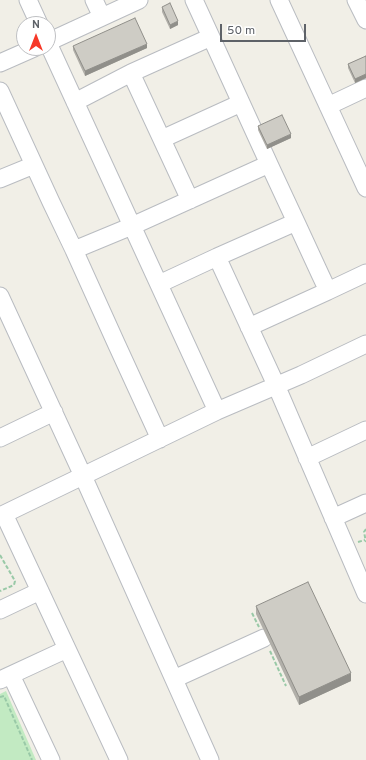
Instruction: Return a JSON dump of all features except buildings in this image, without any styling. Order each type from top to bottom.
[{"type":"street","points":[[28,0],[35,16]]},
{"type":"street","points":[[94,0],[102,17]]},
{"type":"street","points":[[56,38],[139,0]]},
{"type":"street","points":[[194,0],[328,291]]},
{"type":"street","points":[[279,0],[366,188]]},
{"type":"street","points":[[356,0],[366,20]]},
{"type":"street","points":[[75,102],[131,73],[211,37]]},
{"type":"street","points":[[0,63],[16,56]]},
{"type":"street","points":[[54,56],[217,411]]},
{"type":"street","points":[[131,73],[190,200]]},
{"type":"street","points":[[328,106],[366,88]]},
{"type":"street","points":[[0,91],[160,439]]},
{"type":"street","points":[[162,139],[241,103]]},
{"type":"street","points":[[74,250],[132,226],[269,164]]},
{"type":"street","points":[[0,179],[34,165]]},
{"type":"street","points":[[159,284],[296,222]]},
{"type":"street","points":[[217,257],[276,385],[333,518],[365,588]]},
{"type":"street","points":[[249,327],[366,273]]},
{"type":"street","points":[[0,296],[83,476],[210,760]]},
{"type":"street","points":[[119,760],[40,591],[2,515],[217,411],[366,344]]},
{"type":"street","points":[[0,438],[54,412]]},
{"type":"street","points":[[307,458],[366,430]]},
{"type":"street","points":[[333,518],[366,503]]},
{"type":"street","points":[[0,610],[40,591]]},
{"type":"street","points":[[174,679],[264,638]]},
{"type":"street","points":[[52,760],[6,677],[67,649]]},
{"type":"path","points":[[366,529],[364,532],[366,542]]},
{"type":"path","points":[[0,555],[15,581],[14,585],[0,591]]},
{"type":"path","points":[[0,697],[4,696],[32,760]]},
{"type":"green space","points":[[6,691],[36,760],[0,760],[0,694]]}]
